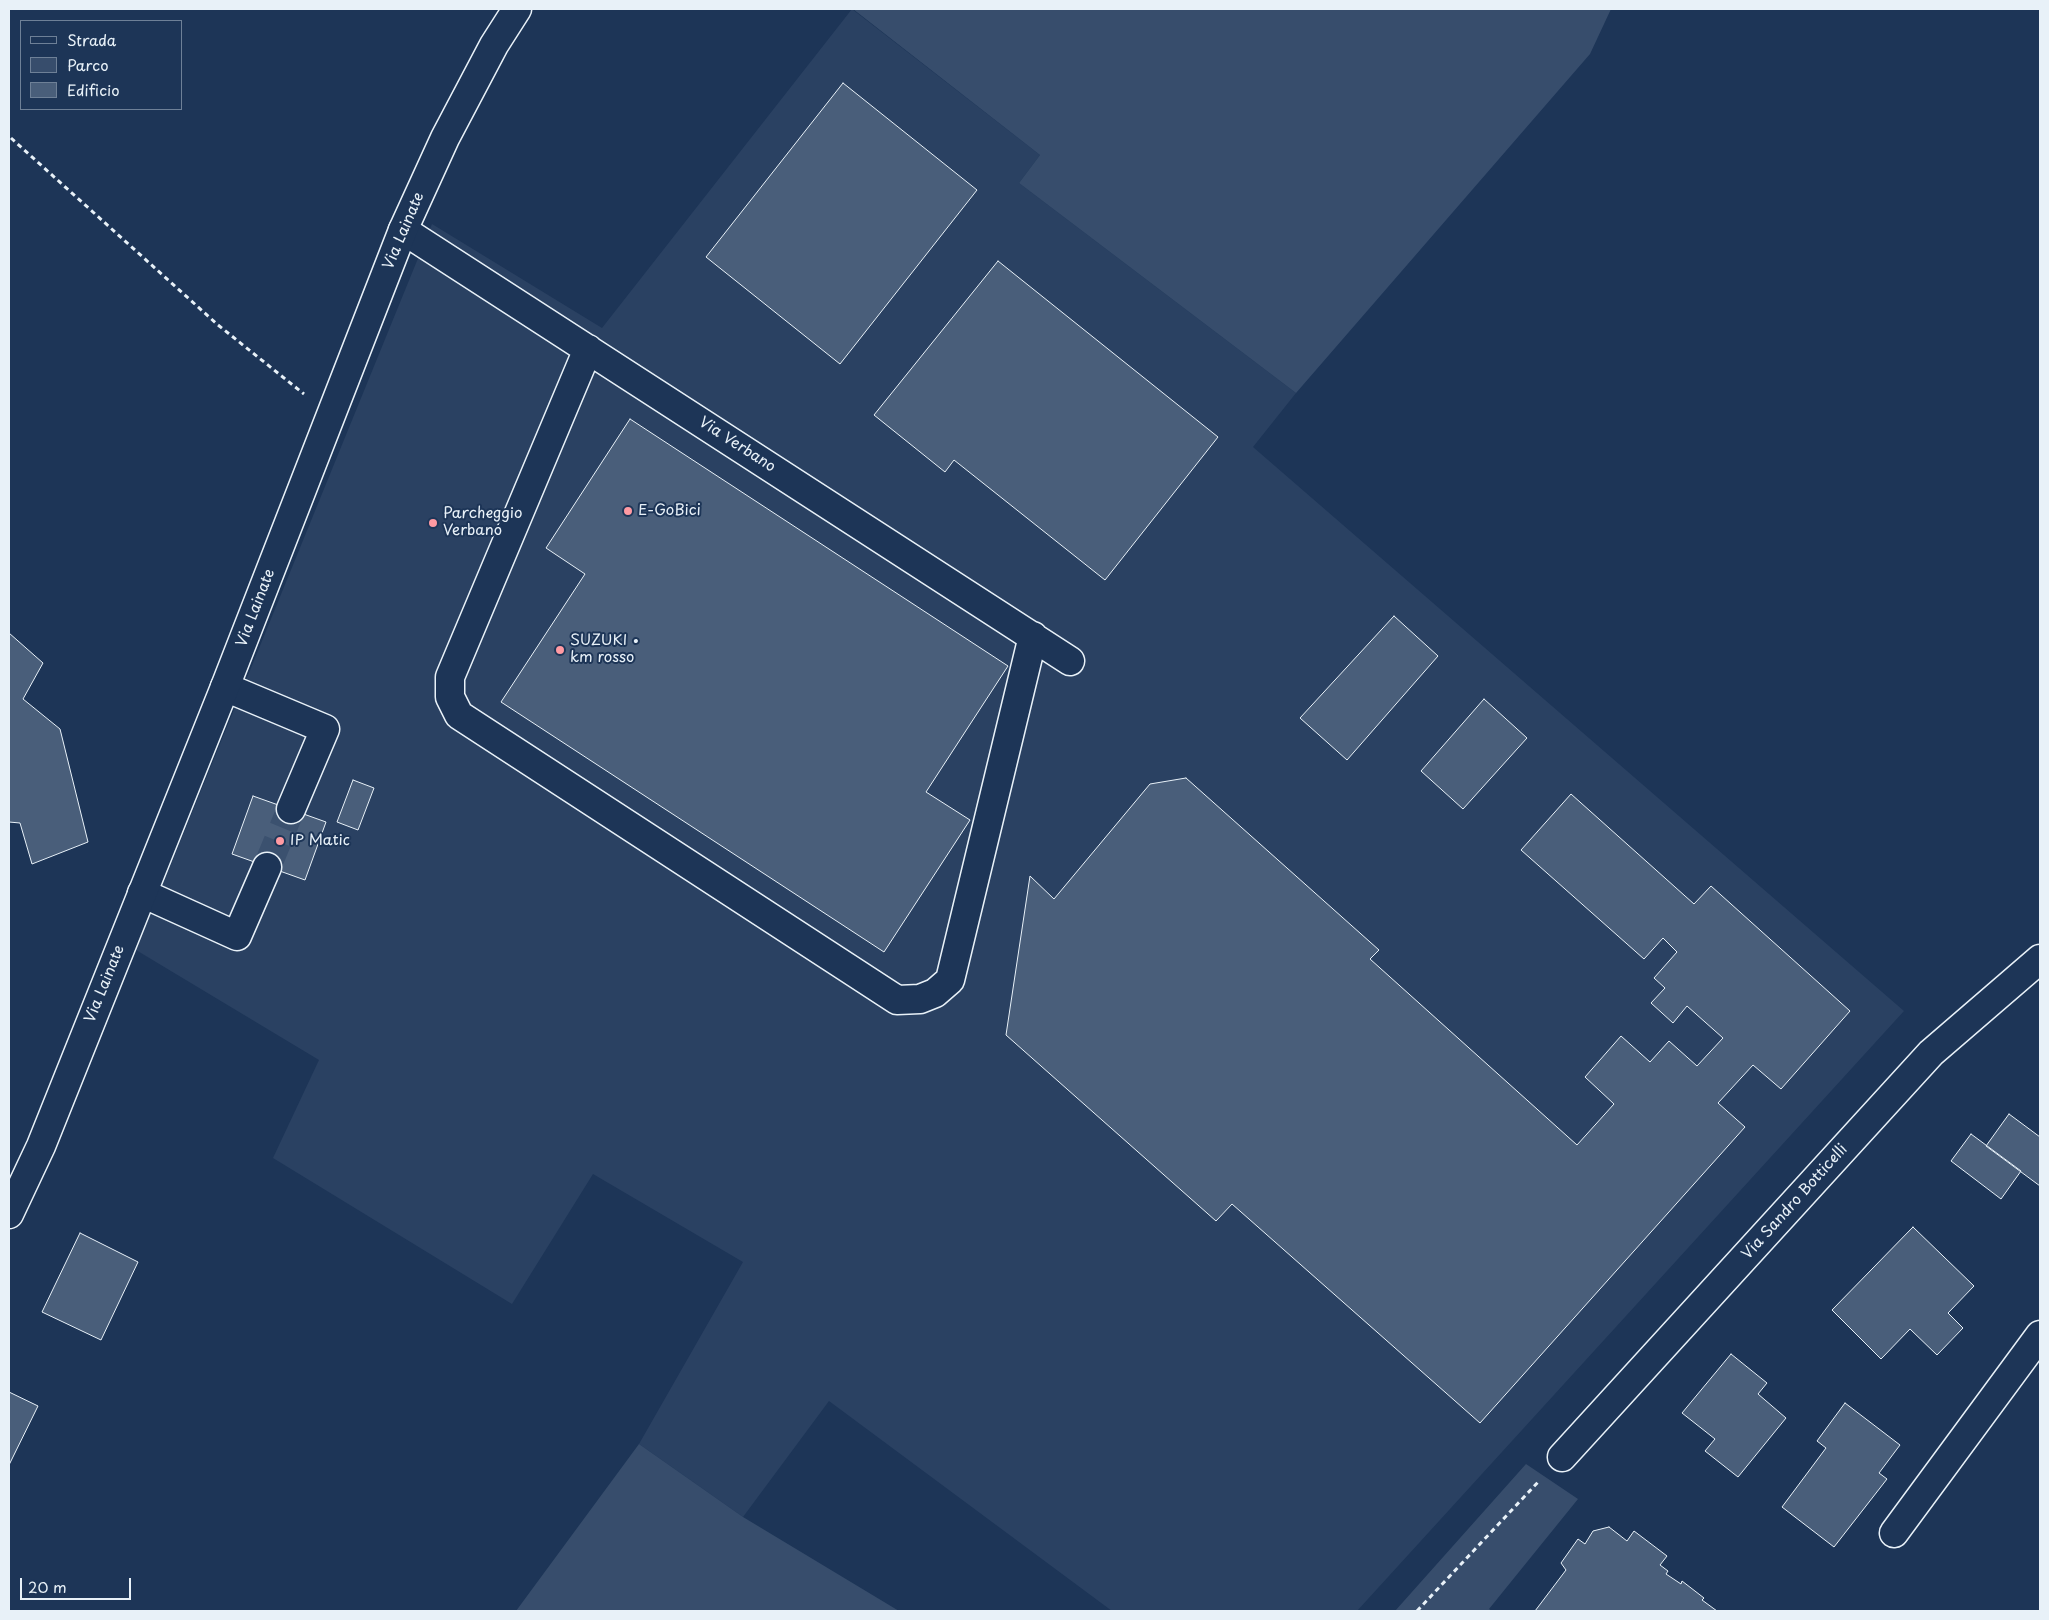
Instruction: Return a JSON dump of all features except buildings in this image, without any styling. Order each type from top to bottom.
[{"type":"street","name":"Via Lainate","points":[[9,1214],[40,1146],[225,687],[403,230],[445,138],[494,45],[517,9]]},
{"type":"street","name":"Via Verbano","points":[[403,230],[1070,661]]},
{"type":"street","points":[[588,349],[450,678],[450,697],[459,715],[897,1000],[920,999],[935,993],[950,980],[1032,636]]},
{"type":"street","points":[[225,687],[325,729],[291,809]]},
{"type":"street","points":[[142,893],[237,936],[267,866]]},
{"type":"street","name":"Via Sandro Botticelli","points":[[1562,1456],[1931,1053],[2040,959]]},
{"type":"street","points":[[1894,1532],[2040,1335]]},
{"type":"path","points":[[11,138],[218,324],[331,415]]},
{"type":"path","points":[[1417,1611],[1562,1456]]},
{"type":"shaded area","points":[[852,9],[1040,155],[1019,183],[1296,393],[1253,447],[1904,1011],[1357,1611],[1112,1611],[829,1401],[743,1517],[639,1444],[743,1262],[593,1174],[512,1304],[273,1158],[319,1060],[136,950],[432,224],[602,328]]},
{"type":"green space","points":[[853,9],[1611,9],[1590,54],[1296,393],[1019,183],[1040,155]]},
{"type":"green space","points":[[639,1444],[743,1517],[899,1611],[516,1611]]},
{"type":"green space","points":[[1526,1464],[1578,1499],[1489,1609],[1492,1611],[1395,1611]]},
{"type":"tunnel","points":[[267,867],[291,809]]},
{"type":"place","name":"E-GoBici","points":[[628,511]]},
{"type":"place","name":"Parcheggio Verbano","points":[[433,523]]},
{"type":"place","name":"SUZUKI • km rosso","points":[[560,650]]},
{"type":"place","name":"IP Matic","points":[[280,841]]}]
